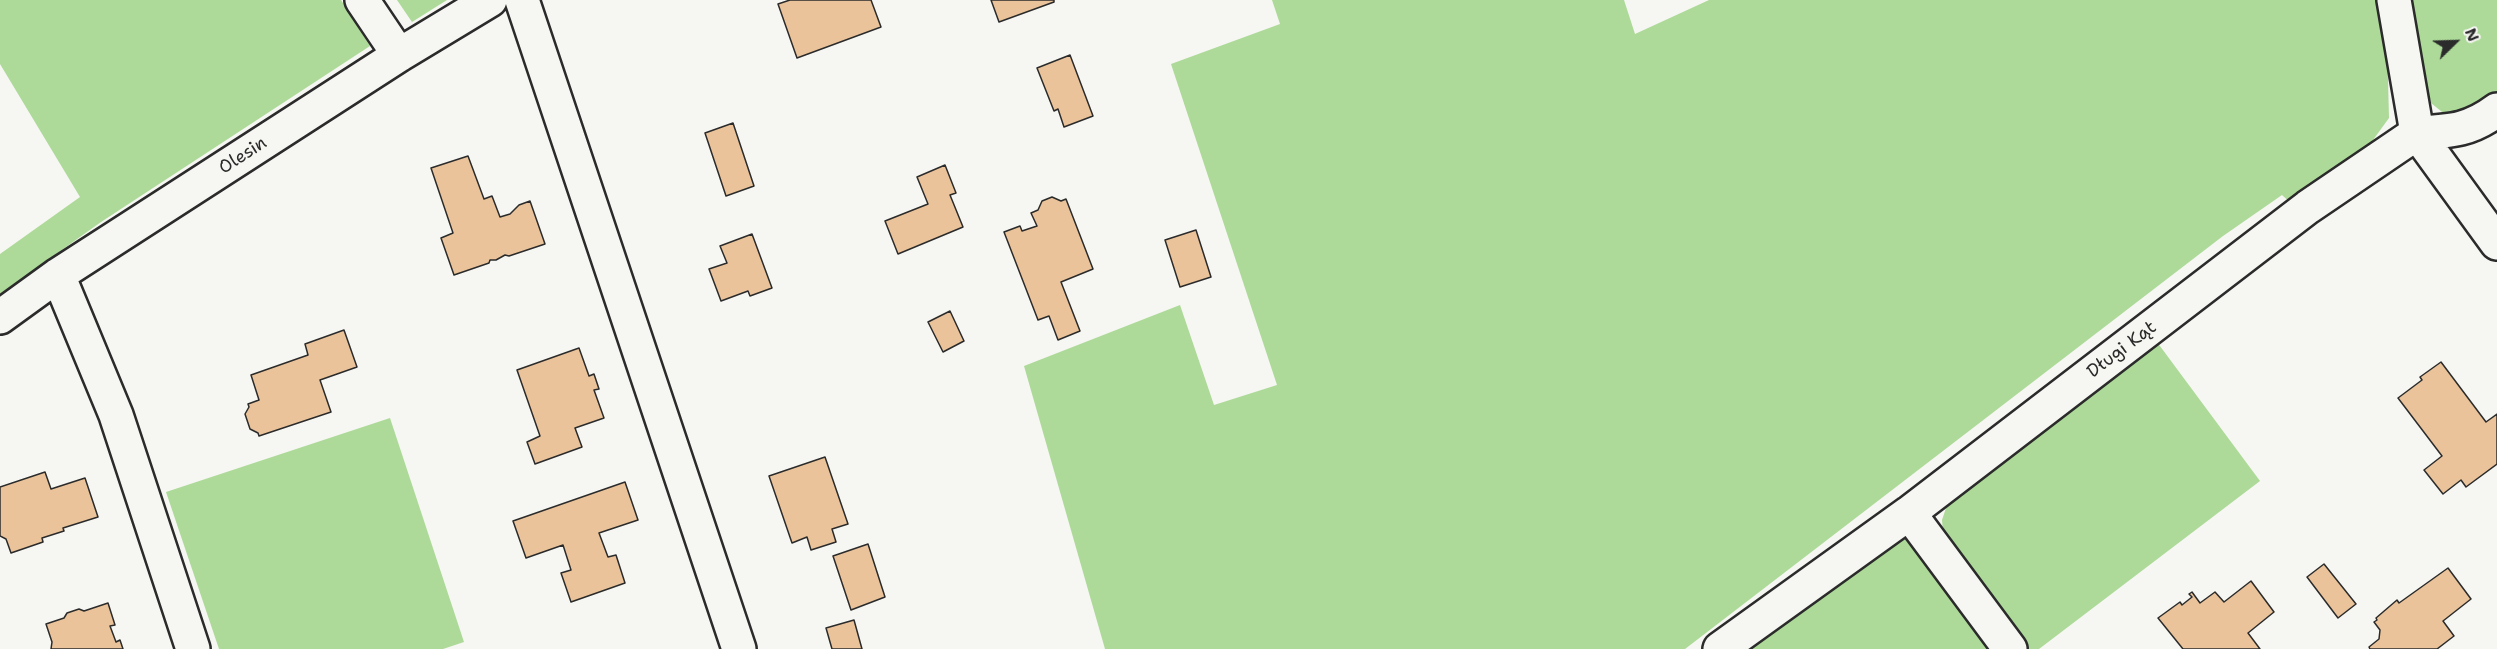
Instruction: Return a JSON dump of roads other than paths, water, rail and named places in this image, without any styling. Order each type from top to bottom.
[{"type":"street","points":[[362,0],[399,55]]},
{"type":"street","name":"Olesin","points":[[0,317],[58,276],[399,55],[490,0]]},
{"type":"street","points":[[522,0],[739,649]]},
{"type":"street","points":[[2394,0],[2416,133],[2497,243]]},
{"type":"street","points":[[2416,133],[2457,131],[2481,123],[2497,111]]},
{"type":"street","name":"Długi Kąt","points":[[1720,649],[1909,513],[2308,207],[2416,133]]},
{"type":"street","points":[[58,276],[116,415],[193,649]]},
{"type":"street","points":[[1909,513],[2010,649]]}]
